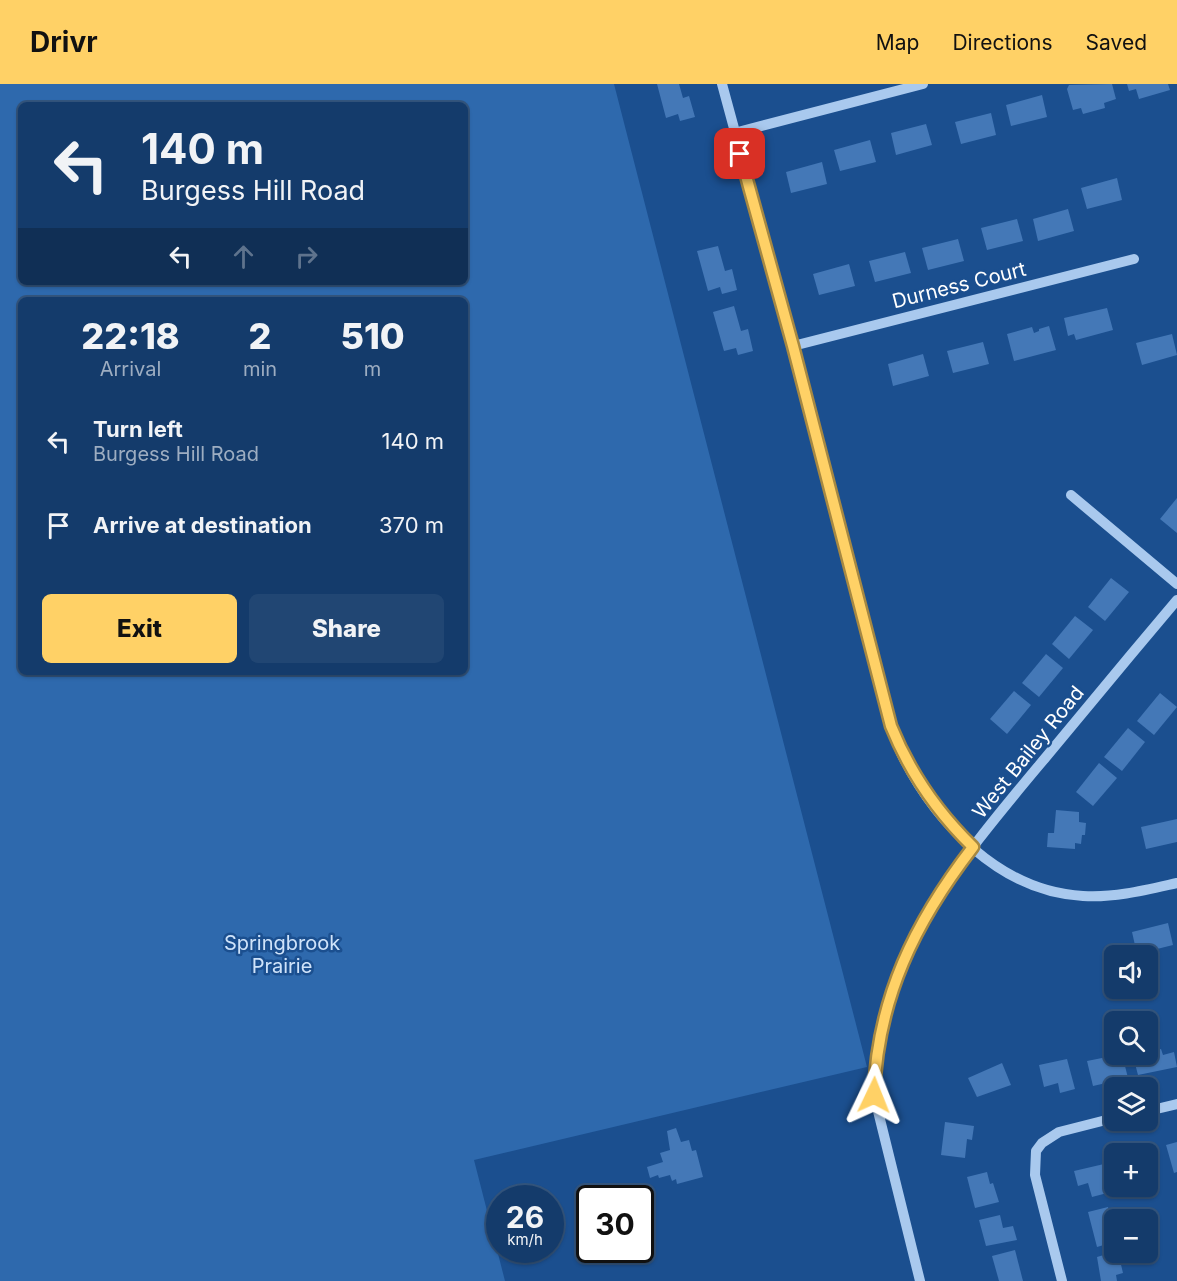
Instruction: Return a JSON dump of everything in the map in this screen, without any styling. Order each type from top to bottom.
[{"type":"street","points":[[722,84],[793,346],[891,726],[901,753],[928,796],[954,828],[973,847],[1007,874],[1020,881],[1068,895],[1097,897],[1120,895],[1177,883]]},
{"type":"street","points":[[734,133],[923,84]]},
{"type":"street","name":"Durness Court","points":[[793,346],[1134,259]]},
{"type":"street","points":[[1071,495],[1177,584]]},
{"type":"street","name":"West Bailey Road","points":[[920,1281],[874,1095],[875,1064],[886,1008],[911,943],[944,885],[1005,806],[1177,600]]},
{"type":"street","points":[[1158,1109],[1177,1104]]},
{"type":"street","points":[[1062,1281],[1035,1175],[1036,1151],[1042,1143],[1059,1132],[1104,1121]]},
{"type":"green space","name":"Springbrook Prairie","points":[[0,84],[614,84],[867,1067],[474,1160],[486,1207],[486,1263],[500,1263],[505,1281],[0,1281]]},
{"type":"building","points":[[657,84],[679,84],[683,98],[689,96],[695,117],[680,121],[678,114],[666,118]]},
{"type":"building","points":[[1112,84],[1116,99],[1104,103],[1105,108],[1083,114],[1081,108],[1073,110],[1067,89],[1069,85]]},
{"type":"building","points":[[1127,84],[1168,84],[1170,90],[1139,99],[1136,89],[1129,91]]},
{"type":"building","points":[[1042,95],[1047,117],[1011,126],[1006,105]]},
{"type":"building","points":[[991,113],[996,135],[961,144],[955,122]]},
{"type":"building","points":[[926,124],[932,145],[896,155],[891,133]]},
{"type":"building","points":[[870,140],[876,162],[840,171],[834,150]]},
{"type":"building","points":[[822,162],[827,184],[791,193],[786,172]]},
{"type":"building","points":[[1117,178],[1122,200],[1087,209],[1081,188]]},
{"type":"building","points":[[1068,209],[1074,231],[1038,241],[1033,219]]},
{"type":"building","points":[[1017,219],[1023,241],[987,250],[981,228]]},
{"type":"building","points":[[958,239],[964,261],[928,270],[922,248]]},
{"type":"building","points":[[718,246],[725,271],[732,269],[737,290],[722,294],[720,287],[708,291],[697,251]]},
{"type":"building","points":[[905,252],[911,273],[875,282],[869,261]]},
{"type":"building","points":[[849,264],[855,286],[819,295],[813,274]]},
{"type":"building","points":[[734,306],[741,331],[748,329],[753,351],[738,355],[736,348],[724,351],[713,312]]},
{"type":"building","points":[[1107,308],[1113,330],[1076,340],[1074,334],[1068,336],[1064,318]]},
{"type":"building","points":[[1049,326],[1056,350],[1014,361],[1007,334],[1032,327],[1034,333]]},
{"type":"building","points":[[1172,334],[1177,355],[1142,365],[1136,343]]},
{"type":"building","points":[[983,342],[989,364],[953,373],[947,351]]},
{"type":"building","points":[[923,354],[929,376],[893,386],[888,364]]},
{"type":"building","points":[[1177,498],[1177,533],[1160,519]]},
{"type":"building","points":[[1111,578],[1129,592],[1105,621],[1088,607]]},
{"type":"building","points":[[1075,616],[1093,630],[1069,659],[1052,644]]},
{"type":"building","points":[[1046,654],[1063,668],[1039,697],[1022,683]]},
{"type":"building","points":[[1014,691],[1031,705],[1007,734],[990,719]]},
{"type":"building","points":[[1160,693],[1177,707],[1154,735],[1137,721]]},
{"type":"building","points":[[1128,728],[1145,742],[1122,771],[1104,757]]},
{"type":"building","points":[[1099,763],[1117,778],[1093,806],[1076,792]]},
{"type":"building","points":[[1056,810],[1079,812],[1079,822],[1086,823],[1085,835],[1082,835],[1081,844],[1075,843],[1075,849],[1047,847],[1048,833],[1054,833]]},
{"type":"building","points":[[1177,819],[1177,842],[1146,849],[1141,827]]},
{"type":"building","points":[[1168,923],[1173,945],[1158,949],[1158,945],[1135,945],[1132,932]]},
{"type":"building","points":[[1161,1049],[1163,1055],[1174,1052],[1177,1067],[1138,1075],[1135,1065],[1158,1065],[1158,1050]]},
{"type":"building","points":[[1104,1058],[1104,1065],[1125,1065],[1128,1077],[1104,1077],[1104,1083],[1093,1086],[1087,1061]]},
{"type":"building","points":[[1067,1059],[1075,1089],[1060,1093],[1058,1083],[1044,1087],[1039,1065]]},
{"type":"building","points":[[1002,1063],[1011,1085],[977,1097],[968,1078]]},
{"type":"building","points":[[945,1122],[974,1126],[972,1140],[967,1139],[965,1158],[941,1155]]},
{"type":"building","points":[[676,1128],[681,1142],[689,1140],[692,1151],[696,1150],[703,1177],[677,1184],[676,1179],[672,1181],[670,1175],[650,1178],[647,1167],[663,1162],[660,1153],[670,1150],[667,1131]]},
{"type":"building","points":[[1177,1142],[1177,1172],[1174,1173],[1166,1145]]},
{"type":"building","points":[[1104,1164],[1104,1194],[1092,1197],[1088,1183],[1078,1186],[1074,1171]]},
{"type":"building","points":[[987,1172],[999,1202],[975,1208],[967,1177]]},
{"type":"building","points":[[1108,1207],[1108,1209],[1104,1209],[1104,1245],[1097,1247],[1088,1212]]},
{"type":"building","points":[[1000,1215],[1003,1228],[1013,1226],[1017,1240],[986,1246],[979,1220]]},
{"type":"building","points":[[1015,1250],[1023,1281],[999,1281],[992,1256]]},
{"type":"building","points":[[1104,1255],[1104,1263],[1121,1263],[1123,1273],[1116,1275],[1117,1281],[1101,1281],[1097,1257]]},
{"type":"route","points":[[740,154],[793,346],[891,726],[901,753],[912,773],[942,815],[973,847],[944,885],[928,912],[911,943],[898,974],[886,1008],[880,1035],[875,1064],[874,1095]]}]
